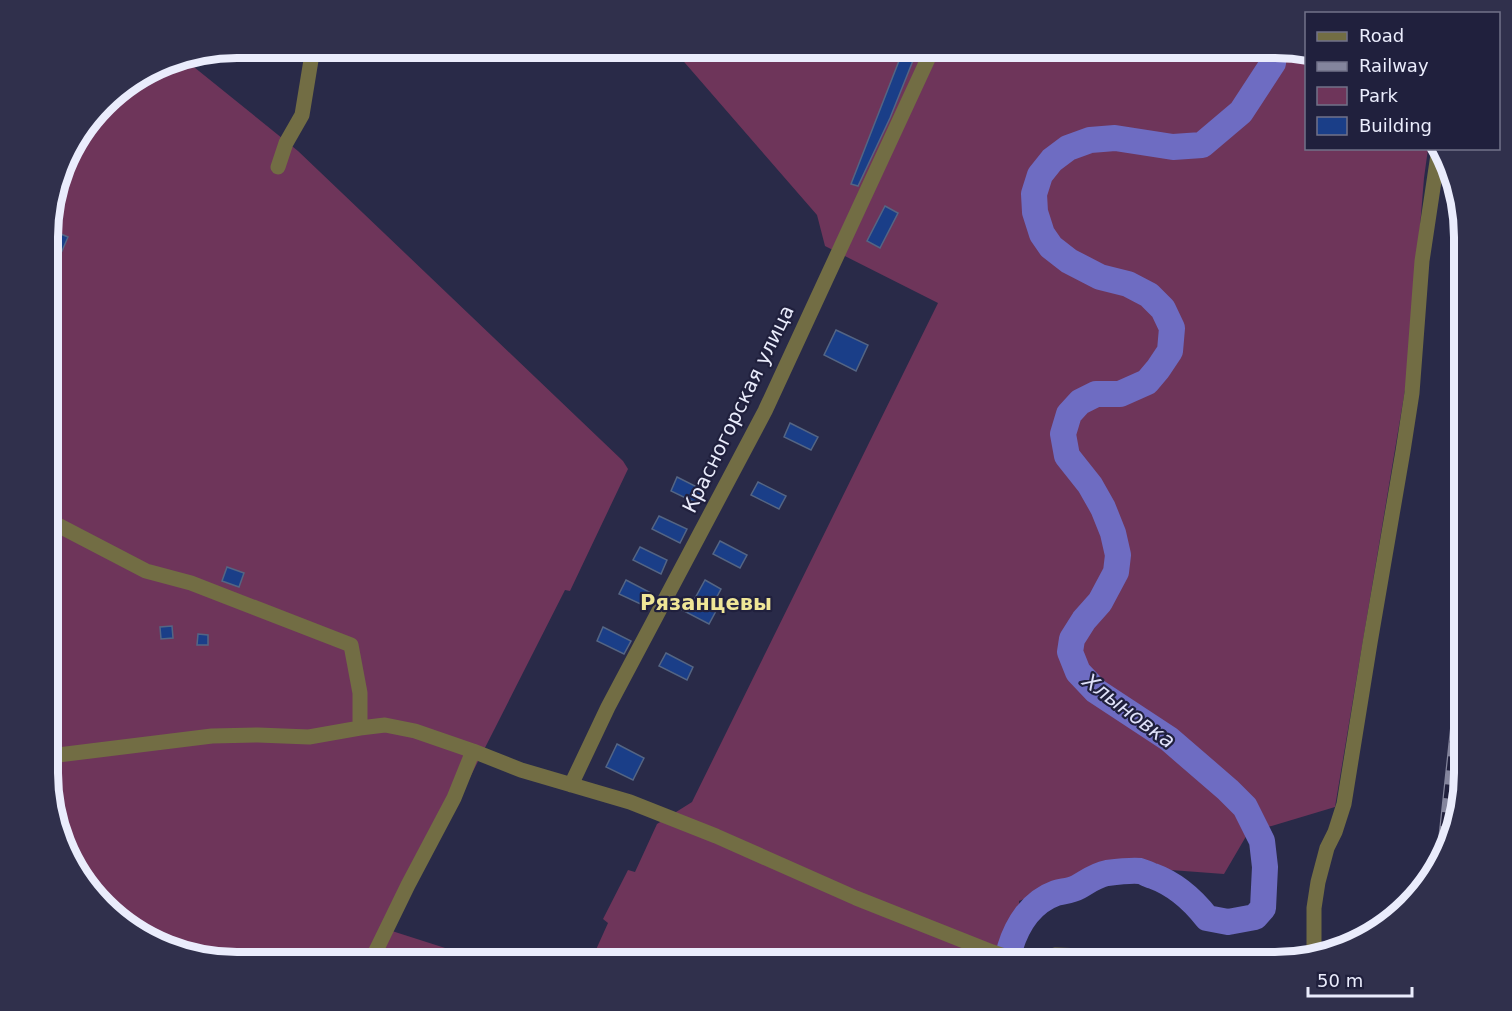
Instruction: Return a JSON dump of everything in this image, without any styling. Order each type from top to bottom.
[{"type":"street","name":"Красногорская улица","points":[[571,785],[608,707],[765,411],[928,58]]},
{"type":"street","points":[[278,166],[286,143],[302,115],[311,59]]},
{"type":"street","points":[[1314,948],[1314,908],[1318,882],[1327,848],[1344,804],[1403,451],[1412,393],[1422,261],[1437,162]]},
{"type":"street","points":[[58,525],[146,571],[191,583],[351,645],[360,693],[360,728]]},
{"type":"street","points":[[58,755],[212,736],[309,737],[385,725],[415,731],[521,770],[630,802],[716,836],[856,898],[995,952]]},
{"type":"street","points":[[375,952],[454,798],[473,751]]},
{"type":"green space","points":[[1275,58],[1298,60],[1305,62],[1305,150],[1428,150],[1408,372],[1335,807],[1248,833],[1224,874],[1144,868],[1077,877],[1019,901],[1022,952],[595,952],[608,923],[603,919],[628,870],[635,872],[657,824],[692,802],[938,303],[825,246],[817,215],[681,59]]},
{"type":"green space","points":[[191,65],[298,151],[623,461],[628,469],[570,591],[565,590],[392,931],[458,952],[237,952],[214,951],[180,943],[138,922],[119,908],[95,883],[72,842],[62,809],[58,774],[58,237],[60,214],[72,169],[82,148],[103,119],[138,89],[169,72]]},
{"type":"building","points":[[900,58],[914,58],[890,118],[858,186],[851,184]]},
{"type":"building","points":[[885,206],[898,213],[880,248],[867,241]]},
{"type":"building","points":[[58,233],[68,237],[62,251],[58,249]]},
{"type":"building","points":[[836,330],[868,345],[856,371],[824,355]]},
{"type":"building","points":[[790,423],[818,437],[811,450],[784,437]]},
{"type":"building","points":[[677,477],[705,491],[698,504],[671,491]]},
{"type":"building","points":[[758,482],[786,496],[779,509],[751,495]]},
{"type":"building","points":[[659,516],[687,529],[680,543],[652,529]]},
{"type":"building","points":[[720,541],[747,555],[740,568],[713,554]]},
{"type":"building","points":[[640,547],[667,560],[661,574],[633,560]]},
{"type":"building","points":[[227,567],[244,573],[239,587],[222,581]]},
{"type":"building","points":[[626,580],[653,594],[647,607],[619,594]]},
{"type":"building","points":[[705,580],[721,589],[711,608],[716,611],[709,624],[682,610],[688,597],[694,600]]},
{"type":"building","points":[[172,626],[173,638],[161,639],[160,627]]},
{"type":"building","points":[[603,627],[631,641],[624,654],[597,641]]},
{"type":"building","points":[[198,634],[208,635],[208,645],[197,645]]},
{"type":"building","points":[[666,653],[693,667],[687,680],[659,666]]},
{"type":"building","points":[[617,744],[644,758],[633,780],[606,767]]},
{"type":"waterway","name":"Хлыновка","points":[[1010,948],[1026,915],[1039,902],[1107,873],[1140,871],[1161,879],[1183,893],[1207,918],[1228,922],[1255,917],[1263,908],[1265,867],[1262,841],[1245,807],[1169,739],[1096,691],[1078,672],[1070,652],[1072,639],[1084,620],[1100,602],[1116,572],[1118,555],[1113,533],[1103,508],[1090,485],[1067,456],[1063,434],[1069,414],[1080,402],[1096,394],[1120,394],[1147,382],[1170,351],[1172,328],[1163,309],[1149,295],[1128,284],[1100,277],[1069,261],[1051,247],[1042,234],[1035,212],[1034,194],[1040,175],[1052,160],[1068,148],[1090,140],[1115,138],[1173,147],[1202,145],[1241,112],[1273,63],[1274,58]]},
{"type":"railway","points":[[1442,836],[1453,733]]},
{"type":"district","name":"Рязанцевы","points":[[706,603]]}]
